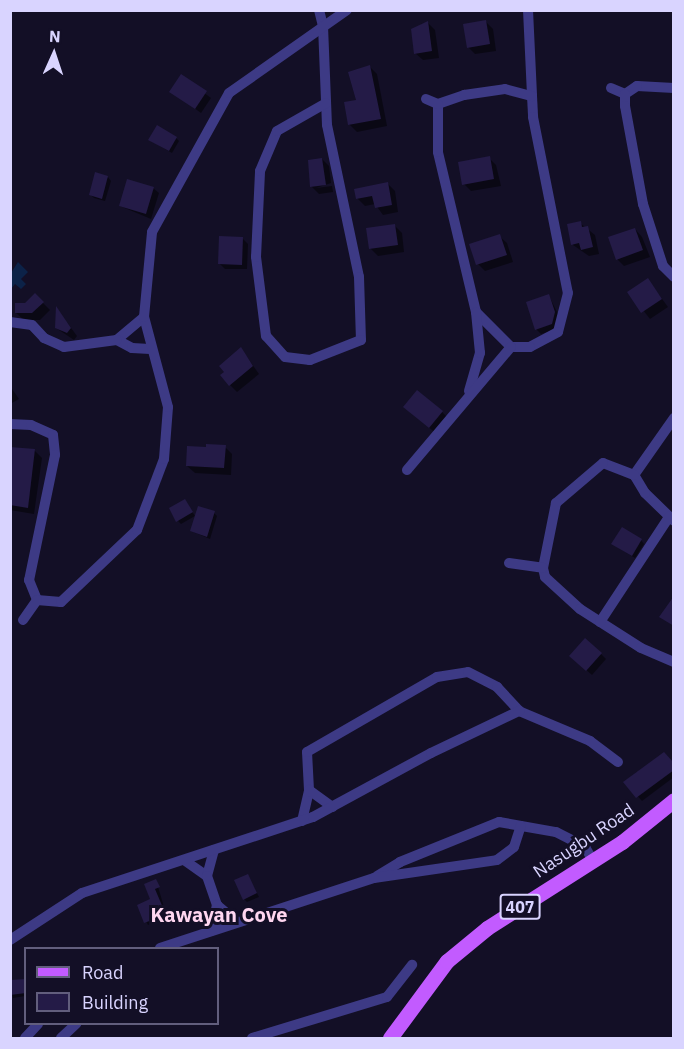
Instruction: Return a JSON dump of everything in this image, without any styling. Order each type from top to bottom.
[{"type":"main road","name":"Nasugbu Road","points":[[390,1038],[447,961],[487,928],[593,861],[674,800]]},
{"type":"street","points":[[319,10],[323,26],[327,125],[359,278],[361,340],[310,360],[285,357],[266,336],[256,257],[260,171],[277,131],[326,103]]},
{"type":"street","points":[[37,600],[61,602],[137,530],[164,459],[168,407],[150,350],[144,317],[152,232],[229,93],[347,10]]},
{"type":"street","points":[[476,312],[511,346],[530,347],[558,332],[568,293],[545,183],[532,96],[528,10]]},
{"type":"street","points":[[625,94],[638,86],[674,88]]},
{"type":"street","points":[[611,88],[625,94]]},
{"type":"street","points":[[426,99],[438,104],[464,95],[505,89],[532,96]]},
{"type":"street","points":[[625,94],[643,204],[663,266],[674,277]]},
{"type":"street","points":[[438,104],[438,152],[476,312],[480,353],[468,395]]},
{"type":"street","points":[[10,322],[32,325],[44,338],[64,347],[117,340],[144,317]]},
{"type":"street","points":[[117,340],[132,348],[150,350]]},
{"type":"street","points":[[407,470],[511,346]]},
{"type":"street","points":[[634,475],[674,418]]},
{"type":"street","points":[[10,423],[31,425],[53,435],[55,455],[29,580],[37,600]]},
{"type":"street","points":[[600,622],[671,519],[645,493],[634,475],[603,463],[556,503],[543,568],[545,577],[600,622],[641,648],[674,662]]},
{"type":"street","points":[[509,563],[543,568]]},
{"type":"street","points":[[24,620],[37,600]]},
{"type":"street","points":[[302,821],[309,790],[307,752],[437,677],[468,672],[497,687],[519,711],[590,741],[618,762]]},
{"type":"street","points":[[10,939],[82,893],[302,821],[519,711]]},
{"type":"street","points":[[309,790],[332,807]]},
{"type":"street","points":[[374,878],[400,862],[499,822],[556,832],[585,847],[593,861]]},
{"type":"street","points":[[165,947],[374,878],[408,875],[447,865],[497,860],[514,847],[521,826]]},
{"type":"street","points":[[438,846],[447,865]]},
{"type":"street","points":[[214,850],[207,876],[217,905],[237,922]]},
{"type":"street","points":[[184,860],[207,876]]},
{"type":"street","points":[[210,931],[217,905]]},
{"type":"street","points":[[252,1038],[387,997],[412,965]]},
{"type":"street","points":[[25,1038],[36,1025]]},
{"type":"street","points":[[61,1038],[74,1025]]},
{"type":"water","points":[[18,262],[28,272],[21,279],[26,284],[21,289],[15,284],[11,289],[11,273]]},
{"type":"building","points":[[486,20],[490,44],[467,48],[463,24]]},
{"type":"building","points":[[428,21],[432,51],[414,54],[411,29]]},
{"type":"building","points":[[370,65],[381,119],[348,125],[344,102],[356,100],[348,72]]},
{"type":"building","points":[[181,74],[207,91],[195,109],[169,92]]},
{"type":"building","points":[[157,125],[177,137],[169,151],[148,140]]},
{"type":"building","points":[[490,156],[494,179],[462,185],[458,162]]},
{"type":"building","points":[[322,158],[326,185],[310,187],[308,160]]},
{"type":"building","points":[[95,172],[108,176],[102,199],[89,195]]},
{"type":"building","points":[[127,179],[154,187],[146,214],[119,206]]},
{"type":"building","points":[[388,182],[392,205],[375,208],[372,196],[356,199],[354,189]]},
{"type":"building","points":[[581,221],[582,227],[588,226],[593,247],[581,250],[579,243],[571,245],[567,224]]},
{"type":"building","points":[[395,224],[398,245],[369,249],[366,228]]},
{"type":"building","points":[[635,228],[643,250],[616,260],[608,237]]},
{"type":"building","points":[[500,234],[507,255],[476,265],[469,244]]},
{"type":"building","points":[[219,236],[243,237],[242,265],[218,264]]},
{"type":"building","points":[[648,278],[662,299],[641,313],[627,292]]},
{"type":"building","points":[[35,293],[44,302],[32,313],[15,313],[15,303],[25,303]]},
{"type":"building","points":[[549,294],[555,312],[552,324],[535,330],[526,302]]},
{"type":"building","points":[[56,306],[71,328],[67,333],[55,328]]},
{"type":"building","points":[[241,347],[253,366],[229,386],[220,375],[224,372],[219,366]]},
{"type":"building","points":[[417,390],[443,411],[429,428],[403,407]]},
{"type":"building","points":[[206,444],[226,445],[224,468],[186,466],[187,446],[206,447]]},
{"type":"building","points":[[10,447],[35,449],[28,508],[10,505]]},
{"type":"building","points":[[185,499],[193,512],[176,522],[169,508]]},
{"type":"building","points":[[198,506],[215,511],[207,537],[190,531]]},
{"type":"building","points":[[622,527],[642,539],[632,556],[611,544]]},
{"type":"building","points":[[674,596],[674,626],[659,617]]},
{"type":"building","points":[[585,638],[602,653],[586,671],[569,656]]},
{"type":"building","points":[[664,752],[674,763],[674,770],[636,798],[623,782]]},
{"type":"building","points":[[248,874],[257,893],[243,900],[234,880]]},
{"type":"building","points":[[156,879],[160,887],[155,889],[166,915],[144,923],[137,905],[150,899],[144,884]]},
{"type":"building","points":[[24,979],[24,993],[10,995],[10,980]]},
{"type":"district","name":"Kawayan Cove","points":[[219,914]]}]
